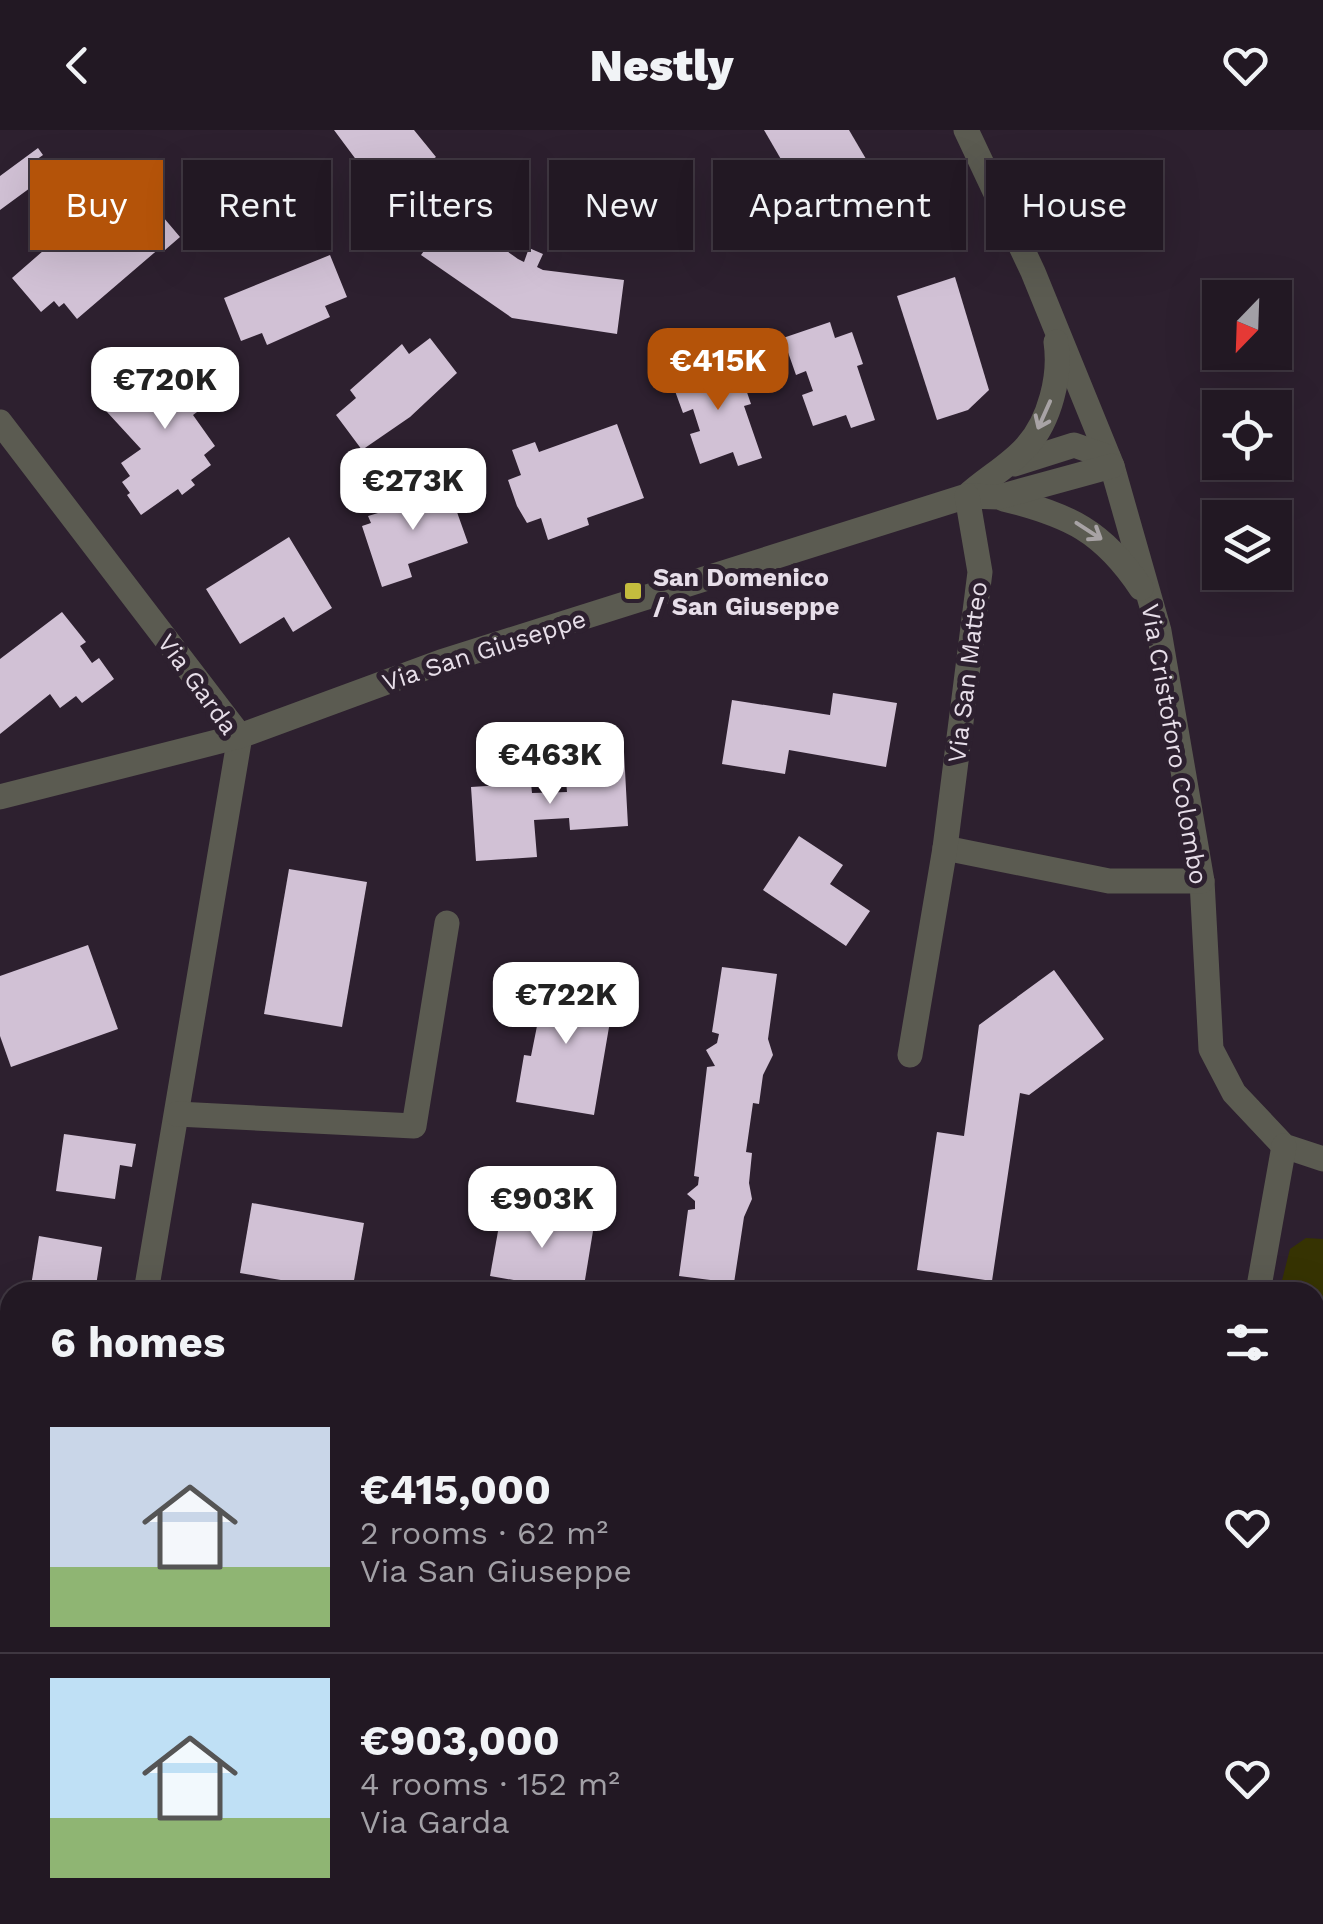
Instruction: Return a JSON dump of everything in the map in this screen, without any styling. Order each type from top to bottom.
[{"type":"street","name":"Via Cristoforo Colombo","points":[[966,130],[1053,320],[1110,462],[1152,604],[1190,794],[1202,881],[1211,1048],[1234,1092],[1284,1146],[1323,1159]]},
{"type":"street","name":"Via San Giuseppe","points":[[995,485],[1043,420],[1058,358],[1053,320]]},
{"type":"street","name":"Via Garda","points":[[0,422],[240,736],[148,1282]]},
{"type":"street","name":"Via San Giuseppe","points":[[0,798],[240,736],[441,662],[995,485],[1110,462]]},
{"type":"street","points":[[995,485],[1100,537],[1152,604]]},
{"type":"street","name":"Via San Matteo","points":[[910,1055],[945,848],[980,572],[967,496]]},
{"type":"street","points":[[945,848],[1108,882],[1202,881]]},
{"type":"street","points":[[177,1114],[414,1126],[446,923]]},
{"type":"street","points":[[1260,1282],[1284,1146]]},
{"type":"shaded area","points":[[1306,1238],[1323,1239],[1323,1282],[1282,1282],[1290,1249]]},
{"type":"building","points":[[334,130],[414,130],[436,157],[432,160],[356,160]]},
{"type":"building","points":[[764,130],[849,130],[867,160],[781,160]]},
{"type":"building","points":[[38,148],[43,155],[30,160],[30,188],[0,210],[0,176]]},
{"type":"building","points":[[163,217],[180,237],[163,248]]},
{"type":"building","points":[[529,248],[543,254],[537,267],[543,270],[624,280],[617,334],[512,318],[421,255],[425,250],[505,250],[524,262]]},
{"type":"building","points":[[44,250],[158,250],[77,319],[64,303],[59,307],[54,301],[41,312],[12,278]]},
{"type":"building","points":[[330,255],[347,297],[325,306],[330,317],[267,345],[262,333],[241,341],[224,298]]},
{"type":"building","points":[[955,277],[989,390],[968,410],[937,420],[897,296]]},
{"type":"building","points":[[830,322],[835,338],[852,332],[863,364],[857,366],[875,420],[851,428],[846,415],[813,426],[802,395],[813,391],[806,371],[796,375],[783,338]]},
{"type":"building","points":[[430,338],[457,373],[410,417],[362,450],[336,415],[356,398],[350,390],[402,344],[409,354]]},
{"type":"building","points":[[184,352],[217,397],[193,415],[215,446],[204,455],[211,465],[191,480],[195,485],[182,495],[178,489],[141,515],[122,482],[130,476],[121,463],[141,449],[107,412],[131,395],[125,387]]},
{"type":"building","points":[[726,357],[732,375],[740,372],[751,404],[744,406],[762,458],[738,466],[733,452],[700,464],[690,434],[700,431],[693,409],[683,413],[671,380]]},
{"type":"building","points":[[617,424],[644,498],[587,518],[589,525],[548,540],[541,518],[527,523],[517,506],[508,480],[521,475],[512,450],[535,442],[539,452]]},
{"type":"building","points":[[447,484],[468,543],[408,564],[412,577],[382,587],[362,526],[371,523],[368,516],[388,510],[386,504]]},
{"type":"building","points":[[289,537],[332,608],[293,632],[284,617],[240,644],[206,589]]},
{"type":"building","points":[[62,612],[86,642],[80,646],[92,663],[99,658],[114,679],[82,703],[76,696],[60,708],[50,694],[0,734],[0,659]]},
{"type":"building","points":[[833,693],[897,703],[886,767],[789,750],[785,774],[722,764],[732,700],[830,715]]},
{"type":"building","points":[[624,752],[628,826],[570,830],[569,818],[534,820],[537,857],[476,861],[471,787],[531,783],[532,793],[567,792],[564,756]]},
{"type":"building","points":[[799,836],[843,865],[830,884],[870,911],[846,946],[763,890]]},
{"type":"building","points":[[289,869],[367,882],[342,1027],[264,1014]]},
{"type":"building","points":[[88,945],[118,1029],[11,1067],[0,1036],[0,976]]},
{"type":"building","points":[[722,967],[777,974],[768,1039],[773,1055],[763,1075],[759,1104],[753,1103],[746,1152],[752,1153],[752,1199],[744,1217],[734,1282],[679,1276],[688,1210],[695,1209],[695,1201],[687,1194],[698,1185],[699,1177],[694,1176],[707,1067],[715,1066],[706,1050],[717,1043],[719,1034],[712,1032]]},
{"type":"building","points":[[1054,970],[1104,1039],[1029,1095],[1020,1093],[992,1281],[917,1270],[937,1132],[964,1136],[979,1025]]},
{"type":"building","points":[[537,978],[615,992],[594,1115],[516,1102],[524,1055],[531,1056],[538,1021],[530,1019]]},
{"type":"building","points":[[64,1134],[136,1144],[132,1167],[120,1165],[115,1199],[56,1191]]},
{"type":"building","points":[[252,1203],[364,1223],[354,1282],[293,1282],[240,1273]]},
{"type":"building","points":[[502,1209],[594,1225],[585,1282],[525,1282],[490,1276]]},
{"type":"building","points":[[39,1236],[102,1247],[97,1282],[32,1282]]},
{"type":"place","name":"San Domenico / San Giuseppe","points":[[633,591]]}]
